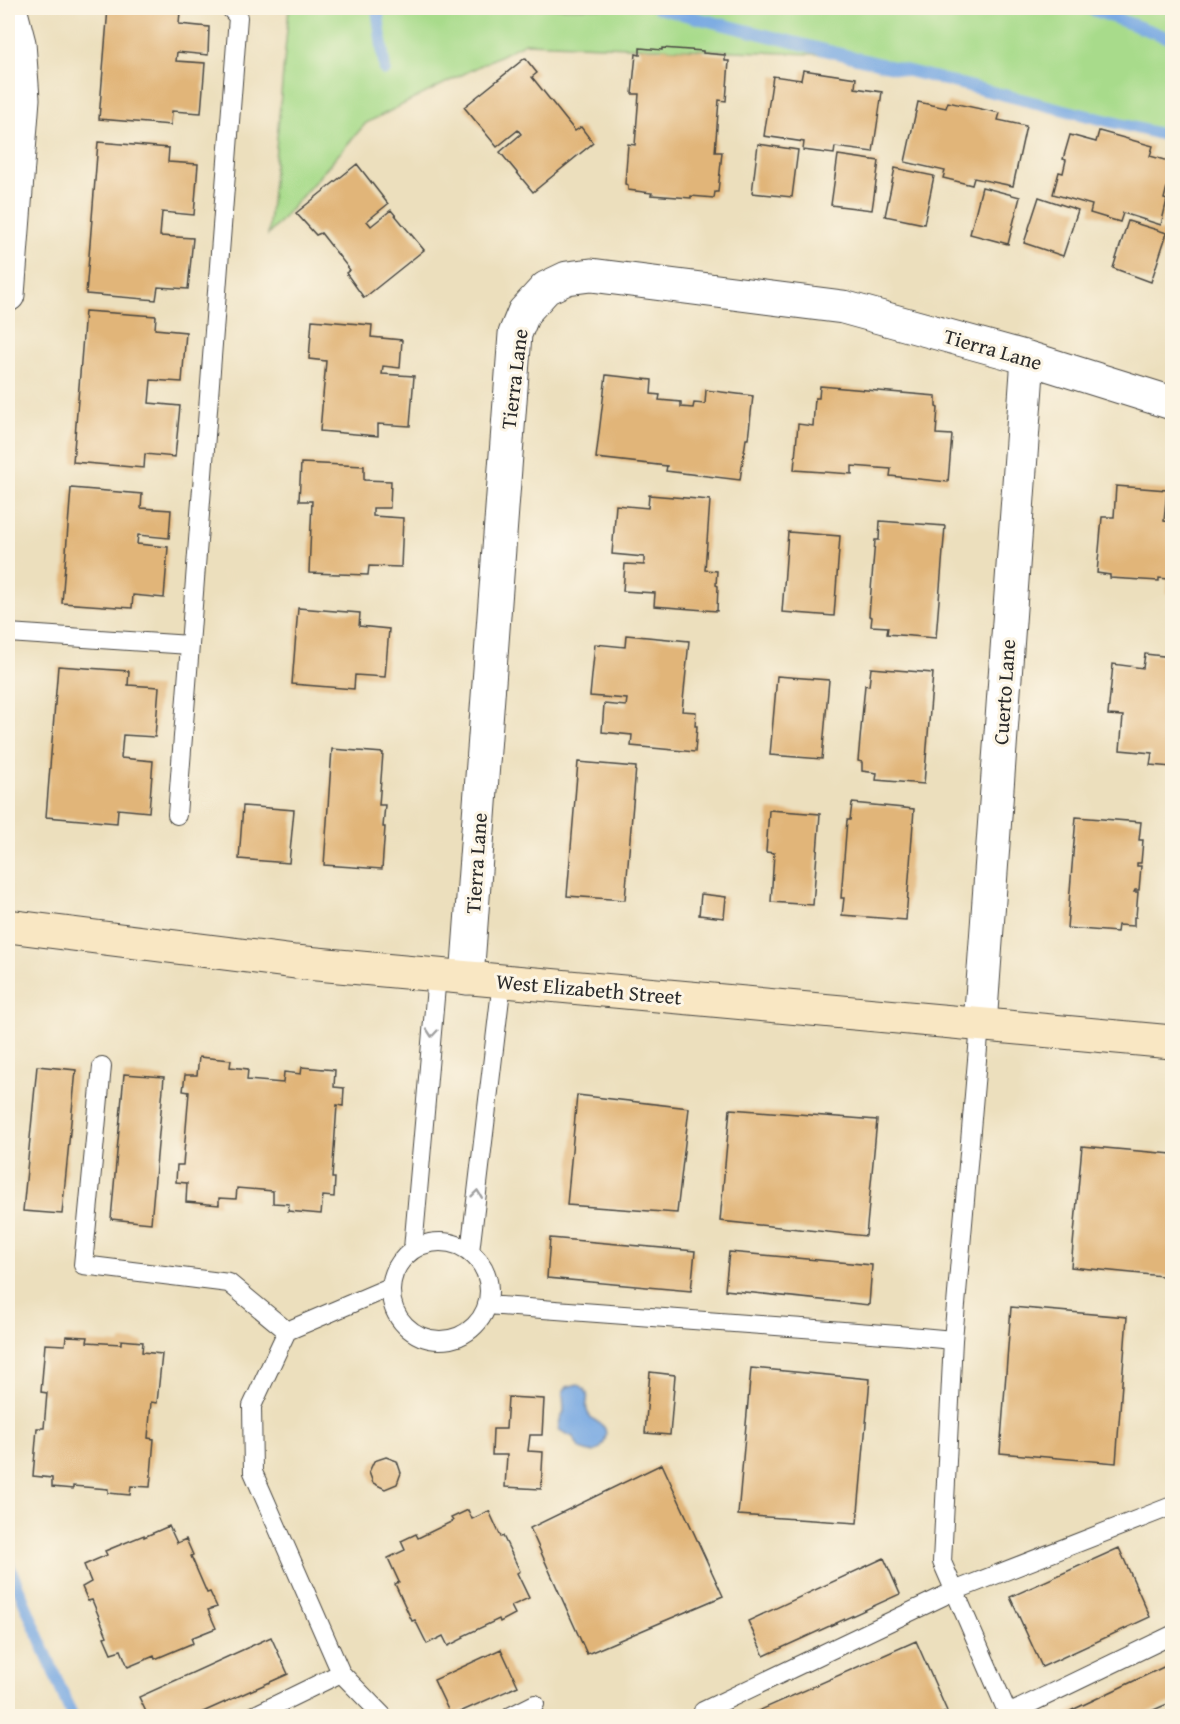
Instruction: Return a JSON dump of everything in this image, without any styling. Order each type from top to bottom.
[{"type":"main road","name":"West Elizabeth Street","points":[[8,926],[295,962],[1173,1042]]},
{"type":"street","points":[[8,295],[23,99],[19,43],[10,8]]},
{"type":"street","name":"Tierra Lane","points":[[452,976],[515,334],[524,312],[546,288],[567,278],[591,275],[843,307],[1028,358],[1173,403]]},
{"type":"street","name":"Cuerto Lane","points":[[980,1025],[1028,358]]},
{"type":"lane","points":[[177,816],[238,17],[230,8]]},
{"type":"lane","points":[[8,633],[190,645]]},
{"type":"lane","points":[[413,1249],[452,976]]},
{"type":"lane","points":[[470,1252],[502,981]]},
{"type":"lane","points":[[980,1025],[953,1340],[942,1562],[1007,1716],[1173,1635]]},
{"type":"lane","points":[[102,1066],[83,1265],[229,1282],[287,1331]]},
{"type":"lane","points":[[442,1242],[457,1245],[470,1252],[487,1275],[489,1289],[487,1305],[480,1320],[469,1332],[454,1339],[438,1341],[422,1338],[408,1330],[398,1318],[391,1303],[390,1287],[394,1272],[402,1259],[413,1249],[427,1243],[442,1242]]},
{"type":"lane","points":[[383,1716],[341,1673],[253,1472],[252,1406],[287,1331],[390,1287]]},
{"type":"lane","points":[[487,1305],[953,1340]]},
{"type":"lane","points":[[706,1716],[703,1711],[954,1591],[1173,1506]]},
{"type":"lane","points":[[253,1716],[341,1673]]},
{"type":"lane","points":[[511,1716],[535,1704]]},
{"type":"green space","points":[[289,8],[1172,8],[1172,138],[866,56],[525,43],[366,123],[268,235]]},
{"type":"water","points":[[578,1384],[586,1392],[589,1416],[605,1429],[604,1444],[593,1452],[579,1448],[573,1437],[559,1430],[559,1423],[564,1412],[563,1391],[567,1387]]},
{"type":"building","points":[[108,8],[180,11],[179,24],[209,27],[208,55],[177,52],[176,61],[205,63],[201,113],[172,111],[171,125],[99,119]]},
{"type":"building","points":[[640,48],[703,51],[703,53],[725,55],[725,61],[729,61],[726,101],[719,100],[715,152],[722,152],[718,192],[715,192],[714,198],[651,195],[652,193],[628,190],[628,185],[625,184],[628,144],[635,145],[639,94],[632,94],[636,54],[640,55]]},
{"type":"building","points":[[525,58],[537,73],[532,77],[575,131],[581,127],[593,143],[533,192],[500,152],[521,134],[518,130],[497,147],[464,107]]},
{"type":"building","points":[[803,70],[856,78],[855,88],[882,92],[873,152],[835,147],[834,154],[803,150],[804,142],[764,136],[773,76],[801,80]]},
{"type":"building","points":[[918,102],[946,108],[948,102],[1000,113],[998,120],[1026,126],[1013,186],[974,178],[972,185],[943,178],[945,171],[905,162]]},
{"type":"building","points":[[1099,131],[1153,146],[1150,156],[1172,162],[1171,188],[1167,187],[1164,199],[1167,200],[1161,225],[1123,213],[1120,222],[1090,213],[1092,205],[1053,194],[1059,172],[1063,173],[1066,160],[1063,159],[1070,135],[1096,142]]},
{"type":"building","points":[[98,142],[169,148],[168,162],[198,164],[194,215],[162,212],[160,236],[193,238],[188,289],[158,287],[156,300],[86,294]]},
{"type":"building","points":[[758,144],[798,150],[792,197],[752,193]]},
{"type":"building","points":[[838,155],[879,161],[872,210],[831,205]]},
{"type":"building","points":[[357,164],[388,204],[367,221],[371,226],[391,210],[424,250],[364,298],[346,273],[350,270],[321,233],[316,235],[296,213]]},
{"type":"building","points":[[895,168],[934,176],[924,224],[885,216]]},
{"type":"building","points":[[982,187],[1020,197],[1008,244],[970,234]]},
{"type":"building","points":[[1039,197],[1078,210],[1063,256],[1024,243]]},
{"type":"building","points":[[1128,221],[1167,233],[1151,282],[1113,268]]},
{"type":"building","points":[[85,311],[156,316],[155,329],[186,332],[182,382],[151,380],[149,403],[180,406],[175,457],[145,454],[144,468],[73,462]]},
{"type":"building","points":[[312,320],[372,325],[371,337],[402,340],[400,368],[383,366],[382,374],[414,376],[410,426],[378,424],[378,436],[320,431],[326,361],[309,359]]},
{"type":"building","points":[[606,375],[652,380],[651,394],[660,395],[659,400],[681,402],[681,407],[693,408],[694,403],[705,404],[706,390],[753,396],[740,480],[666,471],[667,466],[596,458]]},
{"type":"building","points":[[820,386],[936,396],[936,407],[938,408],[936,434],[952,435],[948,482],[890,476],[891,469],[852,466],[852,474],[794,470],[798,424],[813,426],[815,398],[819,398]]},
{"type":"building","points":[[301,463],[364,466],[364,480],[391,481],[390,508],[373,508],[373,516],[403,518],[401,567],[369,566],[368,575],[309,573],[312,501],[299,501]]},
{"type":"building","points":[[1116,486],[1167,490],[1164,521],[1172,522],[1172,594],[1167,594],[1168,579],[1159,578],[1159,581],[1110,578],[1110,575],[1097,573],[1102,517],[1114,517]]},
{"type":"building","points":[[71,488],[142,494],[141,508],[171,510],[169,538],[138,535],[137,544],[168,547],[164,598],[133,595],[132,608],[62,603]]},
{"type":"building","points":[[649,495],[710,500],[705,570],[717,571],[717,611],[654,606],[655,593],[623,591],[625,564],[644,565],[644,557],[612,554],[616,505],[648,508]]},
{"type":"building","points":[[880,521],[945,526],[936,638],[887,634],[888,627],[871,626],[872,617],[869,616],[875,540],[879,540]]},
{"type":"building","points":[[788,532],[840,536],[834,616],[782,612]]},
{"type":"building","points":[[298,608],[360,613],[359,626],[389,629],[385,677],[355,675],[354,689],[292,684]]},
{"type":"building","points":[[626,635],[689,641],[682,711],[696,712],[695,752],[631,746],[632,735],[602,732],[604,704],[626,706],[627,699],[590,696],[595,644],[625,647]]},
{"type":"building","points":[[1145,654],[1172,657],[1172,767],[1150,765],[1152,753],[1120,750],[1123,716],[1108,715],[1113,664],[1143,668]]},
{"type":"building","points":[[58,666],[129,671],[128,685],[159,687],[155,737],[123,735],[121,758],[153,761],[149,812],[118,809],[117,823],[46,817]]},
{"type":"building","points":[[871,668],[933,673],[924,784],[876,780],[877,773],[862,771],[862,762],[858,761],[865,685],[869,686]]},
{"type":"building","points":[[777,676],[829,680],[822,759],[770,755]]},
{"type":"building","points":[[332,749],[383,753],[379,805],[385,805],[382,869],[324,865]]},
{"type":"building","points":[[578,762],[636,767],[625,900],[567,896]]},
{"type":"building","points":[[852,803],[914,809],[906,920],[842,915],[844,898],[841,898],[847,820],[850,820]]},
{"type":"building","points":[[243,806],[294,810],[289,863],[239,859]]},
{"type":"building","points":[[769,810],[820,814],[813,905],[771,902],[774,853],[766,852]]},
{"type":"building","points":[[1076,817],[1141,822],[1139,840],[1143,840],[1141,863],[1137,863],[1137,866],[1141,866],[1139,890],[1134,892],[1138,892],[1134,926],[1118,925],[1117,932],[1067,928]]},
{"type":"building","points":[[701,894],[726,897],[724,918],[699,915]]},
{"type":"building","points":[[199,1057],[231,1060],[230,1067],[248,1069],[247,1080],[283,1083],[284,1072],[301,1074],[302,1067],[335,1070],[334,1087],[344,1088],[343,1106],[337,1105],[332,1178],[335,1178],[334,1197],[323,1196],[321,1214],[288,1211],[289,1204],[273,1203],[273,1191],[237,1188],[236,1199],[219,1198],[219,1205],[186,1202],[187,1183],[176,1182],[177,1165],[183,1165],[189,1092],[183,1091],[185,1075],[197,1075]]},
{"type":"building","points":[[37,1066],[76,1070],[62,1214],[23,1211]]},
{"type":"building","points":[[124,1074],[164,1077],[151,1223],[111,1219]]},
{"type":"building","points":[[577,1095],[689,1108],[677,1213],[567,1205]]},
{"type":"building","points":[[730,1109],[877,1120],[866,1236],[720,1221]]},
{"type":"building","points":[[1082,1146],[1172,1154],[1172,1277],[1071,1267]]},
{"type":"building","points":[[550,1238],[695,1251],[691,1291],[547,1278]]},
{"type":"building","points":[[729,1252],[872,1265],[869,1305],[725,1290]]},
{"type":"building","points":[[1011,1307],[1127,1317],[1116,1463],[1000,1453]]},
{"type":"building","points":[[66,1336],[88,1337],[87,1342],[121,1344],[121,1340],[143,1342],[142,1352],[162,1354],[157,1403],[151,1402],[148,1438],[154,1439],[150,1487],[131,1486],[130,1495],[108,1493],[108,1489],[52,1487],[52,1478],[33,1476],[37,1428],[44,1428],[47,1393],[41,1392],[45,1344],[65,1345]]},
{"type":"building","points":[[751,1368],[870,1379],[857,1523],[738,1515]]},
{"type":"building","points":[[650,1372],[675,1375],[670,1435],[645,1433]]},
{"type":"building","points":[[508,1397],[544,1399],[542,1435],[530,1435],[528,1451],[543,1452],[541,1489],[505,1487],[507,1455],[492,1455],[493,1429],[506,1429]]},
{"type":"building","points":[[386,1457],[397,1461],[401,1473],[397,1484],[385,1489],[373,1483],[369,1472],[374,1461]]},
{"type":"building","points":[[662,1464],[723,1596],[587,1654],[530,1528]]},
{"type":"building","points":[[468,1510],[472,1519],[489,1511],[520,1571],[517,1573],[529,1598],[511,1606],[515,1614],[463,1636],[464,1638],[448,1646],[443,1636],[427,1644],[415,1620],[412,1621],[395,1584],[399,1582],[388,1558],[405,1550],[401,1541],[416,1534],[418,1538],[453,1521],[451,1518]]},
{"type":"building","points":[[169,1526],[177,1543],[186,1539],[207,1593],[210,1592],[217,1607],[208,1610],[216,1628],[191,1638],[193,1643],[155,1659],[154,1656],[128,1667],[121,1650],[111,1653],[104,1637],[107,1636],[92,1600],[88,1601],[82,1587],[91,1582],[84,1565],[107,1555],[105,1551]]},
{"type":"building","points":[[1119,1548],[1150,1617],[1042,1667],[1010,1597]]},
{"type":"building","points":[[884,1558],[900,1594],[764,1656],[748,1621]]},
{"type":"building","points":[[271,1637],[288,1674],[194,1716],[148,1716],[139,1697]]},
{"type":"building","points":[[916,1641],[947,1711],[934,1716],[747,1716]]},
{"type":"building","points":[[501,1649],[518,1686],[451,1716],[434,1680]]},
{"type":"building","points":[[1172,1663],[1172,1702],[1140,1716],[1067,1716],[1066,1713]]},
{"type":"waterway","points":[[377,8],[385,70]]},
{"type":"waterway","points":[[657,8],[1172,137]]},
{"type":"waterway","points":[[1088,8],[1172,39]]},
{"type":"waterway","points":[[8,1563],[72,1716]]}]
